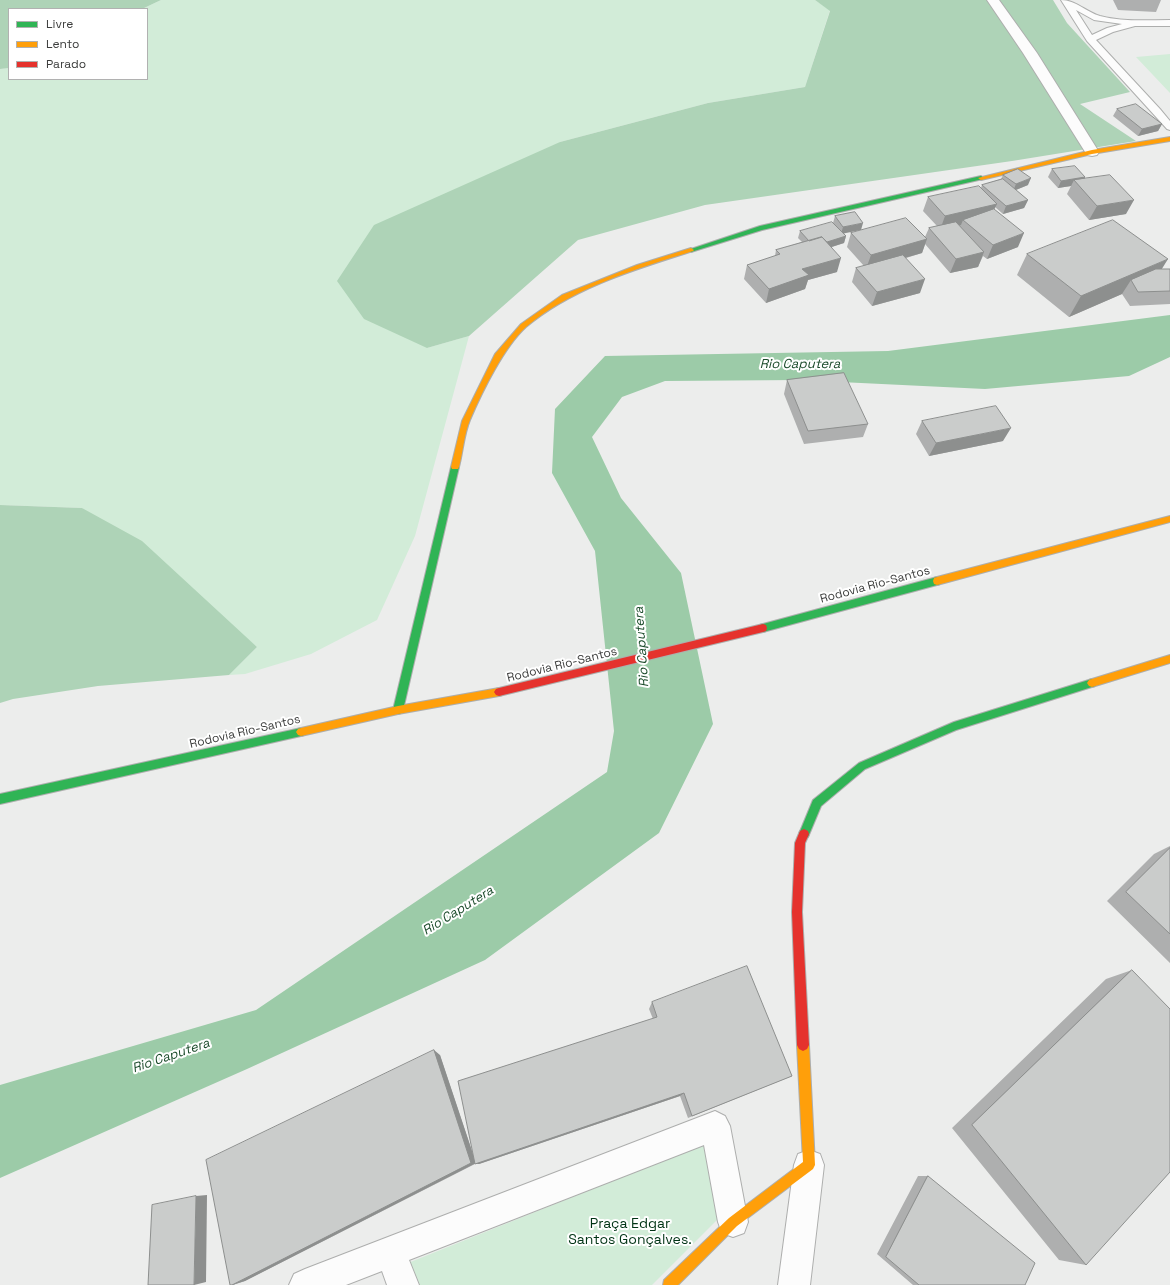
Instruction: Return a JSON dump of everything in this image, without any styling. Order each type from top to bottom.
[{"type":"main road","points":[[398,710],[466,421],[498,356],[523,326],[564,297],[639,266],[760,228],[1092,152],[1170,139]]},
{"type":"main road","name":"Rodovia Rio-Santos","points":[[0,799],[398,710],[504,691],[735,635],[1170,518]]},
{"type":"main road","points":[[669,1285],[733,1222],[809,1165],[797,912],[800,843],[817,803],[862,766],[954,726],[1170,659]]},
{"type":"street","points":[[993,0],[1030,53],[1092,152]]},
{"type":"street","points":[[305,1285],[715,1126],[733,1222]]},
{"type":"street","points":[[794,1285],[809,1165]]},
{"type":"street","points":[[390,1252],[403,1285]]},
{"type":"lane","points":[[1065,1],[1097,18],[1135,23],[1170,23]]},
{"type":"lane","points":[[1065,1],[1090,39],[1157,110],[1170,127]]},
{"type":"lane","points":[[1090,39],[1110,30],[1135,23]]},
{"type":"green space","points":[[161,0],[815,0],[830,10],[805,87],[708,103],[560,142],[427,348],[469,336],[415,536],[377,620],[311,654],[245,674],[229,675],[257,647],[82,508],[0,505],[0,69],[8,68],[8,80],[148,80],[148,8],[144,8]]},
{"type":"green space","points":[[1170,54],[1170,93],[1136,57]]},
{"type":"green space","name":"Praça Edgar Santos Gonçalves.","points":[[707,1143],[722,1215],[652,1285],[416,1285],[408,1263]]},
{"type":"shaded area","points":[[0,0],[161,0],[144,8],[8,8],[8,68],[0,69]]},
{"type":"shaded area","points":[[815,0],[1053,0],[1067,23],[1130,92],[1080,104],[1136,141],[1012,161],[705,205],[578,240],[469,336],[427,348],[364,319],[337,281],[374,225],[560,142],[708,103],[805,87],[830,11]]},
{"type":"shaded area","points":[[0,505],[82,508],[142,541],[257,647],[229,675],[98,686],[13,699],[0,703]]},
{"type":"water","name":"Rio Caputera","points":[[1170,315],[1170,357],[1129,376],[985,389],[799,380],[665,381],[622,397],[592,437],[621,498],[681,573],[713,724],[659,833],[485,960],[247,1069],[0,1178],[0,1085],[256,1010],[607,772],[614,731],[595,551],[552,473],[555,409],[605,356],[888,351]]},
{"type":"building","points":[[1136,104],[1162,124],[1142,129],[1117,109]]},
{"type":"building","points":[[1075,166],[1085,177],[1061,181],[1052,169]]},
{"type":"building","points":[[1018,169],[1031,178],[1016,184],[1003,175]]},
{"type":"building","points":[[1110,175],[1134,200],[1097,206],[1074,180]]},
{"type":"building","points":[[1003,179],[1028,200],[1006,206],[982,185]]},
{"type":"building","points":[[979,186],[997,204],[945,216],[928,197]]},
{"type":"building","points":[[994,209],[1024,233],[993,245],[963,220]]},
{"type":"building","points":[[855,212],[863,223],[843,227],[835,216]]},
{"type":"building","points":[[906,218],[927,239],[871,255],[851,233]]},
{"type":"building","points":[[1113,220],[1168,259],[1081,296],[1027,254]]},
{"type":"building","points":[[832,222],[846,236],[827,242],[822,237],[809,241],[800,231]]},
{"type":"building","points":[[956,222],[984,252],[956,259],[929,228]]},
{"type":"building","points":[[822,237],[841,258],[802,269],[809,275],[769,289],[747,265],[780,254],[776,250]]},
{"type":"building","points":[[903,255],[925,279],[877,292],[856,268]]},
{"type":"building","points":[[1156,269],[1170,269],[1170,291],[1138,292],[1131,280]]},
{"type":"building","points":[[844,373],[868,424],[808,431],[787,380]]},
{"type":"building","points":[[996,406],[1011,428],[936,443],[922,421]]},
{"type":"building","points":[[1170,848],[1170,934],[1126,892]]},
{"type":"building","points":[[747,966],[792,1076],[692,1116],[684,1093],[475,1164],[458,1081],[657,1017],[652,1002]]},
{"type":"building","points":[[1132,970],[1170,1009],[1170,1172],[1086,1265],[972,1125]]},
{"type":"building","points":[[434,1050],[471,1163],[230,1285],[206,1160]]},
{"type":"building","points":[[928,1176],[1035,1263],[1025,1285],[919,1285],[886,1257]]},
{"type":"building","points":[[196,1196],[194,1285],[148,1285],[152,1205]]},
{"type":"traffic: fast","points":[[691,250],[760,228],[981,178]]},
{"type":"traffic: fast","points":[[398,710],[455,467]]},
{"type":"traffic: fast","points":[[763,628],[937,581]]},
{"type":"traffic: fast","points":[[804,834],[817,803],[862,766],[954,726],[1092,683]]},
{"type":"traffic: fast","points":[[0,799],[301,732]]},
{"type":"traffic: slow","points":[[981,178],[1092,152],[1170,139]]},
{"type":"traffic: slow","points":[[455,467],[466,421],[498,356],[523,326],[564,297],[639,266],[691,250]]},
{"type":"traffic: slow","points":[[937,581],[1170,519]]},
{"type":"traffic: slow","points":[[1092,683],[1170,659]]},
{"type":"traffic: slow","points":[[301,732],[398,710],[499,692]]},
{"type":"traffic: slow","points":[[669,1285],[733,1222],[809,1165],[803,1045]]},
{"type":"traffic: jam","points":[[499,692],[763,628]]},
{"type":"traffic: jam","points":[[803,1045],[797,912],[800,843],[804,834]]}]
